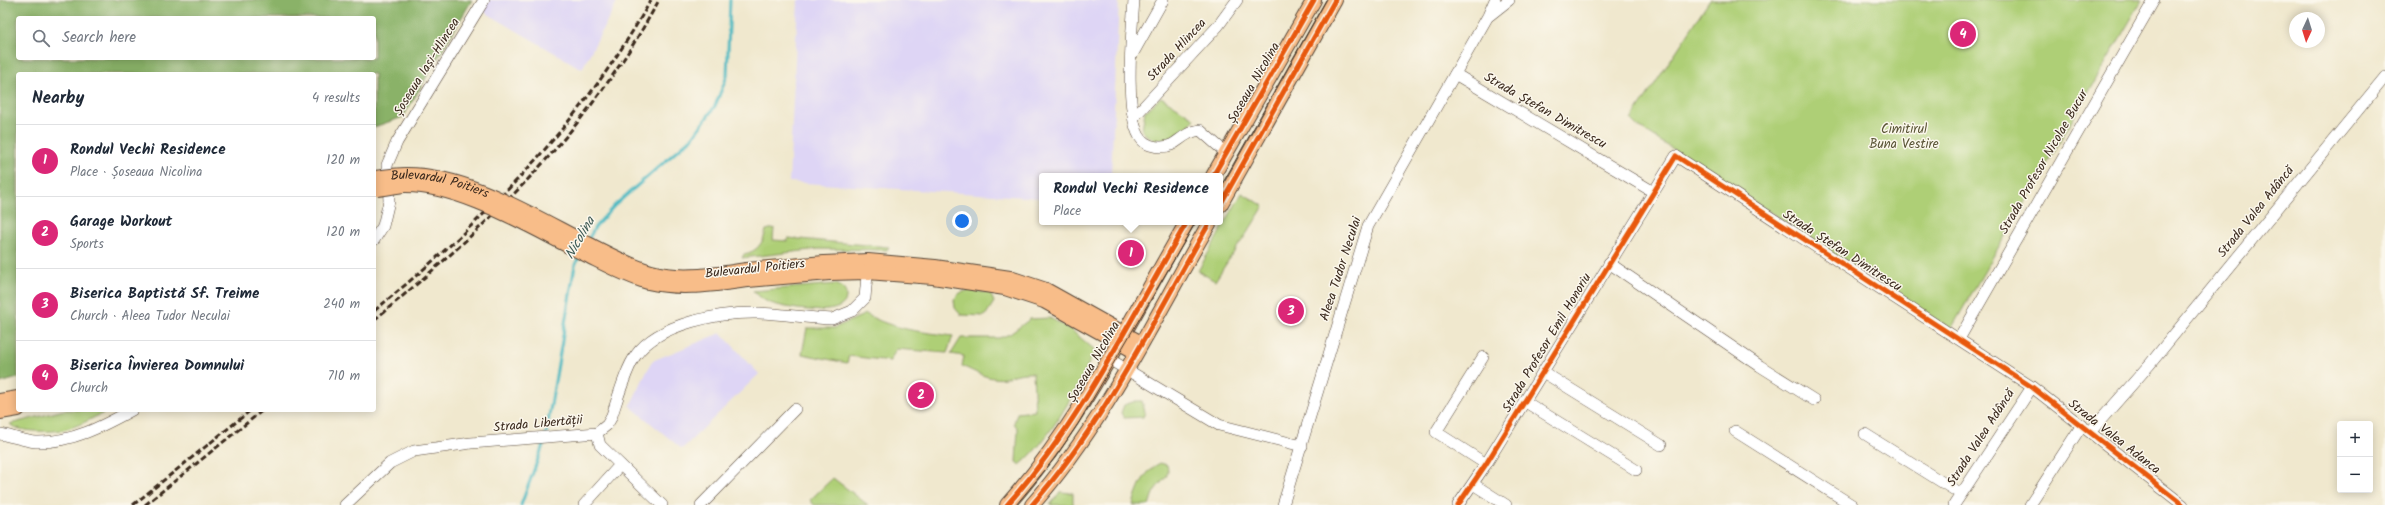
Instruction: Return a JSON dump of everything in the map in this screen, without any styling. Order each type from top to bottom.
[{"type":"main road","name":"Șoseaua Nicolina","points":[[1215,173],[1314,0]]},
{"type":"main road","points":[[1223,200],[1335,0]]},
{"type":"main road","name":"Bulevardul Poitiers","points":[[376,184],[405,174],[441,179],[473,188],[624,262],[652,272],[675,276],[748,275],[824,262],[868,267],[934,267],[1018,280],[1046,290],[1139,347]]},
{"type":"main road","name":"Șoseaua Nicolina","points":[[1007,505],[1032,476],[1069,426],[1185,225]]},
{"type":"main road","points":[[1032,505],[1086,435],[1139,347],[1208,225]]},
{"type":"main road","points":[[0,401],[16,398]]},
{"type":"main road","points":[[0,412],[16,409]]},
{"type":"street","name":"Șoseaua Iași-Hlincea","points":[[376,237],[383,226],[389,201],[387,165],[395,148],[484,0]]},
{"type":"street","name":"Strada Hlincea","points":[[1134,0],[1130,58],[1134,117],[1137,133],[1142,140],[1150,145],[1162,147],[1174,145],[1188,134],[1200,130],[1226,153]]},
{"type":"street","points":[[1130,58],[1162,0]]},
{"type":"street","name":"Strada Hlincea","points":[[1134,117],[1218,26],[1237,0]]},
{"type":"street","name":"Aleea Tudor Neculai","points":[[1283,505],[1302,446],[1345,296],[1368,226],[1488,16],[1495,0]]},
{"type":"street","name":"Aleea Tudor Neculai","points":[[1488,16],[1510,0]]},
{"type":"street","name":"Strada Profesor Nicolae Bucur","points":[[1959,339],[2154,0]]},
{"type":"street","name":"Strada Ștefan Dimitrescu","points":[[1455,74],[1652,191],[1676,156],[2032,387]]},
{"type":"street","name":"Strada Valea Adâncă","points":[[2030,505],[2086,428],[2150,364],[2385,77]]},
{"type":"street","name":"Strada Profesor Emil Honoriu","points":[[1458,505],[1486,464],[1652,191]]},
{"type":"street","points":[[1609,263],[1760,366],[1814,400]]},
{"type":"street","name":"Strada Libertății","points":[[346,505],[390,463],[414,451],[512,440],[597,433],[607,425],[611,418],[634,357],[643,346],[669,328],[688,323],[740,314],[759,313],[832,319],[843,316],[865,298],[868,267]]},
{"type":"street","points":[[1483,357],[1436,432],[1486,464]]},
{"type":"street","points":[[1109,359],[1219,425],[1302,446]]},
{"type":"street","points":[[1542,372],[1661,445]]},
{"type":"street","name":"Strada Valea Adâncă","points":[[1954,505],[2032,387]]},
{"type":"street","name":"Strada Valea Adanca","points":[[2032,387],[2086,428],[2171,501],[2183,505]]},
{"type":"street","points":[[1524,401],[1636,470]]},
{"type":"street","points":[[701,505],[796,409]]},
{"type":"street","points":[[0,434],[36,442],[60,440],[82,434],[128,412]]},
{"type":"street","points":[[1734,430],[1852,505]]},
{"type":"street","points":[[597,433],[600,445],[662,505]]},
{"type":"street","points":[[1865,434],[1961,494]]},
{"type":"street","points":[[584,505],[620,465]]},
{"type":"street","points":[[1473,484],[1506,505]]},
{"type":"shaded area","points":[[489,0],[618,0],[582,69],[483,11]]},
{"type":"shaded area","points":[[798,0],[1119,0],[1111,173],[1039,173],[1039,198],[789,182]]},
{"type":"shaded area","points":[[721,333],[759,374],[682,449],[630,406],[652,361]]},
{"type":"green space","points":[[0,0],[472,0],[403,117],[376,126],[376,72],[16,72],[16,379],[0,383]]},
{"type":"green space","name":"Cimitirul Buna Vestire","points":[[1710,0],[2142,0],[1951,329],[1637,126],[1631,120]]},
{"type":"green space","points":[[1161,97],[1195,119],[1177,134],[1163,140],[1149,137],[1142,131],[1145,111]]},
{"type":"green space","points":[[1242,193],[1264,206],[1215,281],[1198,271]]},
{"type":"green space","points":[[774,228],[773,240],[788,241],[788,238],[889,247],[887,250],[819,249],[742,258],[744,254],[753,251],[759,246],[764,239],[766,230]]},
{"type":"green space","points":[[836,284],[846,292],[846,297],[843,304],[836,308],[825,310],[786,307],[768,302],[753,291]]},
{"type":"green space","points":[[969,290],[990,293],[994,302],[985,316],[961,315],[955,308],[954,299],[960,293]]},
{"type":"green space","points":[[866,314],[887,324],[898,327],[920,332],[953,336],[947,353],[896,349],[890,361],[849,356],[847,363],[802,354],[807,328],[834,328]]},
{"type":"green space","points":[[1050,318],[1070,329],[1095,350],[1081,380],[1053,427],[1032,454],[1020,465],[1016,462],[1018,429],[1014,423],[1017,413],[1035,411],[1033,373],[1022,373],[1000,379],[989,377],[962,366],[964,356],[951,354],[961,338],[999,338],[1010,334],[1030,319]]},
{"type":"green space","points":[[1136,401],[1142,401],[1145,412],[1143,417],[1124,418],[1121,413],[1124,405]]},
{"type":"green space","points":[[56,412],[106,412],[65,430],[29,431],[14,427],[10,424]]},
{"type":"green space","points":[[1160,463],[1167,465],[1168,473],[1152,495],[1149,505],[1133,505],[1139,487],[1145,476],[1154,466]]},
{"type":"green space","points":[[833,478],[868,505],[814,505],[810,500]]},
{"type":"green space","points":[[1060,492],[1073,493],[1073,505],[1050,505]]},
{"type":"waterway","name":"Nicolina","points":[[588,240],[595,227],[615,205],[693,137],[715,106],[727,76],[730,0]]},
{"type":"waterway","name":"Nicolina","points":[[546,434],[575,265],[580,255]]},
{"type":"waterway","name":"Nicolina","points":[[521,505],[545,440]]},
{"type":"tram line","points":[[1223,183],[1326,0]]},
{"type":"tram line","points":[[1016,505],[1055,458],[1078,424],[1194,225]]},
{"type":"railway","points":[[376,309],[454,242],[528,169],[562,130],[594,89],[624,46],[651,0]]},
{"type":"railway","points":[[376,318],[457,249],[496,212],[568,135],[600,93],[631,48],[659,0]]},
{"type":"railway","points":[[133,505],[249,412]]},
{"type":"railway","points":[[145,505],[261,412]]},
{"type":"cycle path","points":[[1215,173],[1314,0]]},
{"type":"cycle path","points":[[1223,200],[1335,0]]},
{"type":"cycle path","points":[[1458,505],[1486,464],[1676,156],[2032,387],[2183,505]]},
{"type":"cycle path","points":[[1007,505],[1034,473],[1082,404],[1125,332],[1185,225]]},
{"type":"cycle path","points":[[1032,505],[1059,473],[1106,404],[1149,332],[1208,225]]},
{"type":"place","name":"Biserica Învierea Domnului","points":[[1963,34]]},
{"type":"place","name":"Rondul Vechi Residence","points":[[1131,253]]},
{"type":"place","name":"Biserica Baptistă Sf. Treime","points":[[1291,311]]},
{"type":"place","name":"Garage Workout","points":[[921,395]]}]
